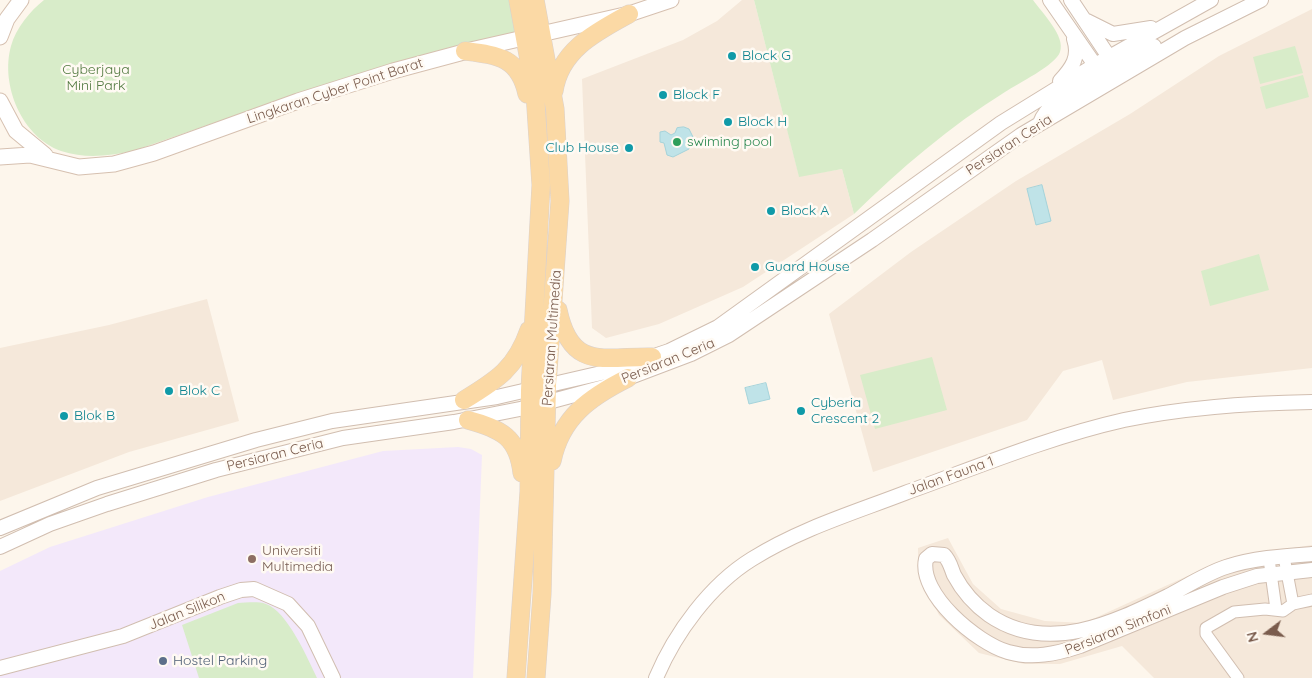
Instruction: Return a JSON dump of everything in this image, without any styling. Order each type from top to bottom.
[{"type":"main road","points":[[0,36],[7,19],[21,0]]},
{"type":"main road","name":"Persiaran Multimedia","points":[[516,678],[527,533],[556,294],[560,202],[558,144],[553,96],[534,35],[518,0]]},
{"type":"main road","name":"Persiaran Multimedia","points":[[535,0],[534,35],[541,223],[530,390],[542,398]]},
{"type":"main road","name":"Lingkaran Cyber Point Barat","points":[[0,157],[30,155],[79,167],[114,164],[162,150],[298,101],[465,51],[629,14],[671,0]]},
{"type":"main road","points":[[553,96],[562,68],[580,44],[588,36],[629,14]]},
{"type":"main road","points":[[465,51],[505,59],[518,71],[523,80],[532,130],[541,223]]},
{"type":"main road","points":[[0,101],[16,130],[28,143],[52,160]]},
{"type":"main road","points":[[464,400],[497,380],[516,358],[532,321],[537,291]]},
{"type":"main road","points":[[556,294],[564,332],[578,350],[584,354],[615,360],[652,357]]},
{"type":"main road","points":[[544,515],[554,449],[569,419],[597,395],[628,378]]},
{"type":"main road","name":"Persiaran Multimedia","points":[[536,678],[542,594],[544,515],[542,398]]},
{"type":"main road","points":[[468,420],[506,435],[516,449],[521,459],[527,533]]},
{"type":"street","points":[[1050,0],[1095,65],[1109,62],[1166,41],[1185,38]]},
{"type":"street","points":[[1071,0],[1109,62]]},
{"type":"street","points":[[1040,124],[1047,109],[1092,82],[1109,62],[1162,26],[1211,0]]},
{"type":"street","name":"Persiaran Ceria","points":[[0,547],[50,524],[216,470],[326,442],[468,420],[542,398],[628,378],[691,354],[730,335],[1040,124],[1185,38],[1261,0]]},
{"type":"street","points":[[1082,18],[1113,34],[1125,34],[1162,26]]},
{"type":"street","points":[[1049,92],[1062,79],[1076,58],[1077,51],[1073,35]]},
{"type":"street","name":"Persiaran Ceria","points":[[542,398],[610,371],[652,357],[718,327],[952,157],[1049,92],[1095,65]]},
{"type":"street","name":"Persiaran Ceria","points":[[0,528],[97,488],[256,440],[332,421],[530,390]]},
{"type":"street","name":"Jalan Fauna 1","points":[[656,678],[663,660],[678,636],[712,593],[752,559],[815,527],[1035,446],[1123,420],[1236,403],[1312,402]]},
{"type":"street","name":"Persiaran Simfoni","points":[[1312,554],[1226,567],[1146,606],[1080,632],[1055,634],[1020,629],[999,621],[977,605],[955,576],[944,555],[932,554],[926,559],[924,565],[932,587],[952,615],[968,631],[1008,652],[1031,655],[1054,655],[1080,646],[1223,586],[1271,575],[1312,570]]},
{"type":"street","points":[[1284,557],[1293,604]]},
{"type":"street","points":[[1270,559],[1276,609]]},
{"type":"street","name":"Jalan Silikon","points":[[0,668],[123,636],[220,597],[241,590],[254,589],[288,604],[308,626],[319,643],[333,678]]},
{"type":"street","points":[[1238,678],[1206,634],[1206,628],[1220,618],[1234,612],[1276,609],[1283,611],[1293,604],[1312,600]]},
{"type":"street","points":[[1020,629],[1037,636],[1041,642],[1038,649],[1031,655]]},
{"type":"shaded area","points":[[742,0],[754,0],[799,176],[842,169],[854,214],[743,287],[659,324],[606,338],[592,328],[582,79],[683,40],[717,21]]},
{"type":"shaded area","points":[[1312,9],[1312,368],[1187,382],[1113,400],[1102,360],[1063,371],[1027,420],[873,472],[829,314],[911,252],[1016,181],[1130,114],[1219,56]]},
{"type":"shaded area","points":[[207,299],[239,421],[129,452],[0,501],[0,348],[109,325]]},
{"type":"shaded area","name":"Universiti Multimedia","points":[[458,447],[471,449],[482,455],[473,678],[0,678],[0,571],[50,547],[208,497],[383,451]]},
{"type":"shaded area","points":[[948,538],[973,584],[1001,609],[1045,621],[1084,623],[1227,558],[1312,545],[1312,678],[1154,678],[1122,646],[1060,664],[1024,664],[979,653],[939,615],[918,573],[918,548]]},
{"type":"green space","name":"Cyberjaya Mini Park","points":[[44,0],[509,0],[517,32],[420,57],[371,72],[133,151],[88,156],[70,154],[47,144],[25,122],[17,108],[12,93],[8,61],[13,39],[24,20]]},
{"type":"green space","points":[[754,0],[1033,0],[1056,32],[1061,46],[1060,52],[1051,63],[985,105],[945,134],[907,165],[854,214],[842,169],[799,177]]},
{"type":"green space","points":[[1295,46],[1303,73],[1260,84],[1253,57]]},
{"type":"green space","points":[[1303,75],[1309,97],[1266,109],[1260,87]]},
{"type":"green space","points":[[1259,254],[1269,290],[1210,306],[1201,271]]},
{"type":"green space","points":[[932,357],[947,410],[875,429],[860,375]]},
{"type":"green space","points":[[238,603],[263,603],[274,608],[296,636],[317,678],[199,678],[182,625]]},
{"type":"water","name":"swiming pool","points":[[684,127],[689,129],[693,137],[689,149],[673,157],[667,155],[664,143],[660,142],[660,132],[665,131],[671,135],[675,133],[677,128]]},
{"type":"water","points":[[1042,185],[1051,221],[1036,225],[1027,189]]},
{"type":"water","points":[[766,383],[770,399],[749,404],[745,388]]},
{"type":"place","name":"Block G","points":[[732,56]]},
{"type":"place","name":"Block F","points":[[663,95]]},
{"type":"place","name":"Block H","points":[[728,122]]},
{"type":"place","name":"swiming pool","points":[[677,142]]},
{"type":"place","name":"Club House","points":[[629,148]]},
{"type":"place","name":"Block A","points":[[771,211]]},
{"type":"place","name":"Guard House","points":[[755,267]]},
{"type":"place","name":"Blok C","points":[[169,391]]},
{"type":"place","name":"Cyberia Crescent 2","points":[[801,411]]},
{"type":"place","name":"Blok B","points":[[64,416]]},
{"type":"place","name":"Universiti Multimedia","points":[[252,559]]},
{"type":"place","name":"Hostel Parking","points":[[163,661]]}]
